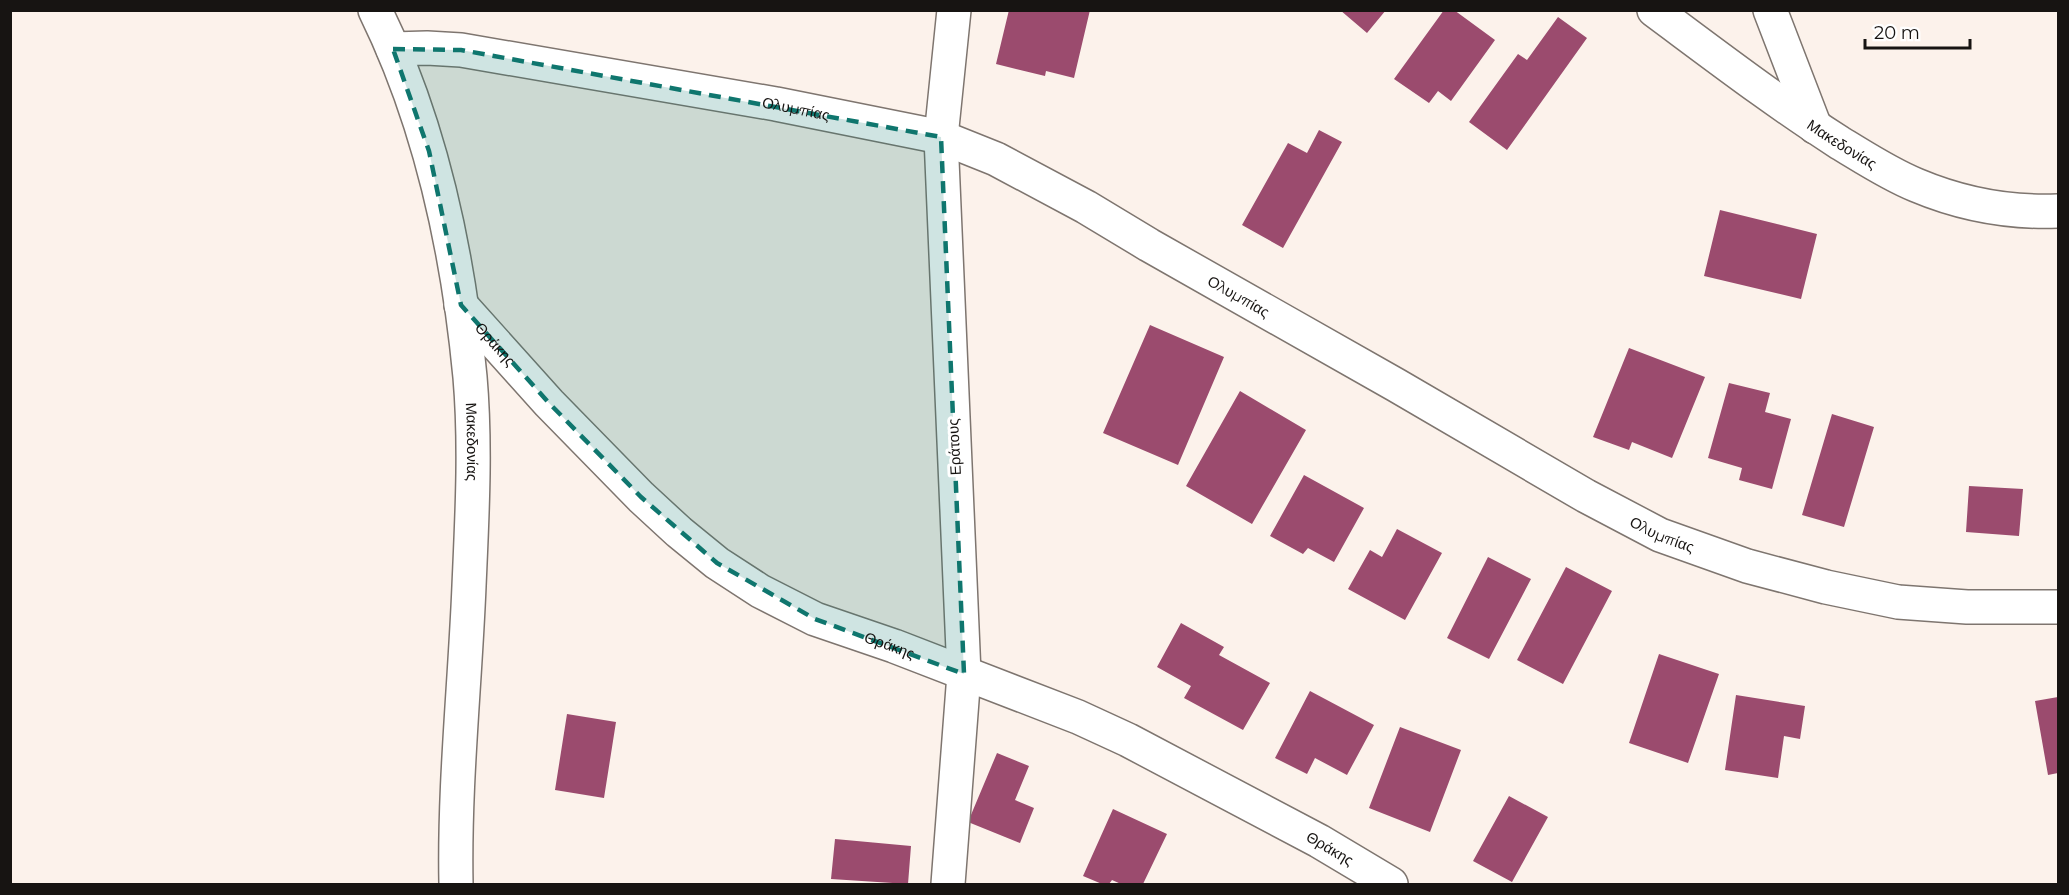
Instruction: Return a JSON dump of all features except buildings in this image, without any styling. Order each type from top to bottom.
[{"type":"street","name":"Μακεδονίας","points":[[375,10],[393,49],[414,105],[446,214],[470,378],[472,461],[470,585],[459,758],[456,885]]},
{"type":"street","name":"Εράτους","points":[[948,885],[964,674],[941,137],[954,10]]},
{"type":"street","name":"Μακεδονίας","points":[[1654,10],[1760,90],[1815,127],[1898,177],[1917,186],[1975,204],[2038,212],[2058,211]]},
{"type":"street","points":[[1770,10],[1815,127]]},
{"type":"street","name":"Ολυμπίας","points":[[393,49],[426,48],[473,52],[776,104],[941,137],[996,159],[1086,207],[1586,496],[1660,535],[1747,566],[1826,587],[1898,602],[1967,607],[2058,607]]},
{"type":"street","name":"Θράκης","points":[[461,305],[549,403],[641,497],[717,563],[760,591],[815,619],[894,646],[1078,717],[1128,740],[1319,841],[1391,885]]},
{"type":"highlighted area","points":[[393,49],[461,50],[941,137],[964,674],[815,619],[717,563],[641,497],[549,403],[461,305],[429,151]]}]
